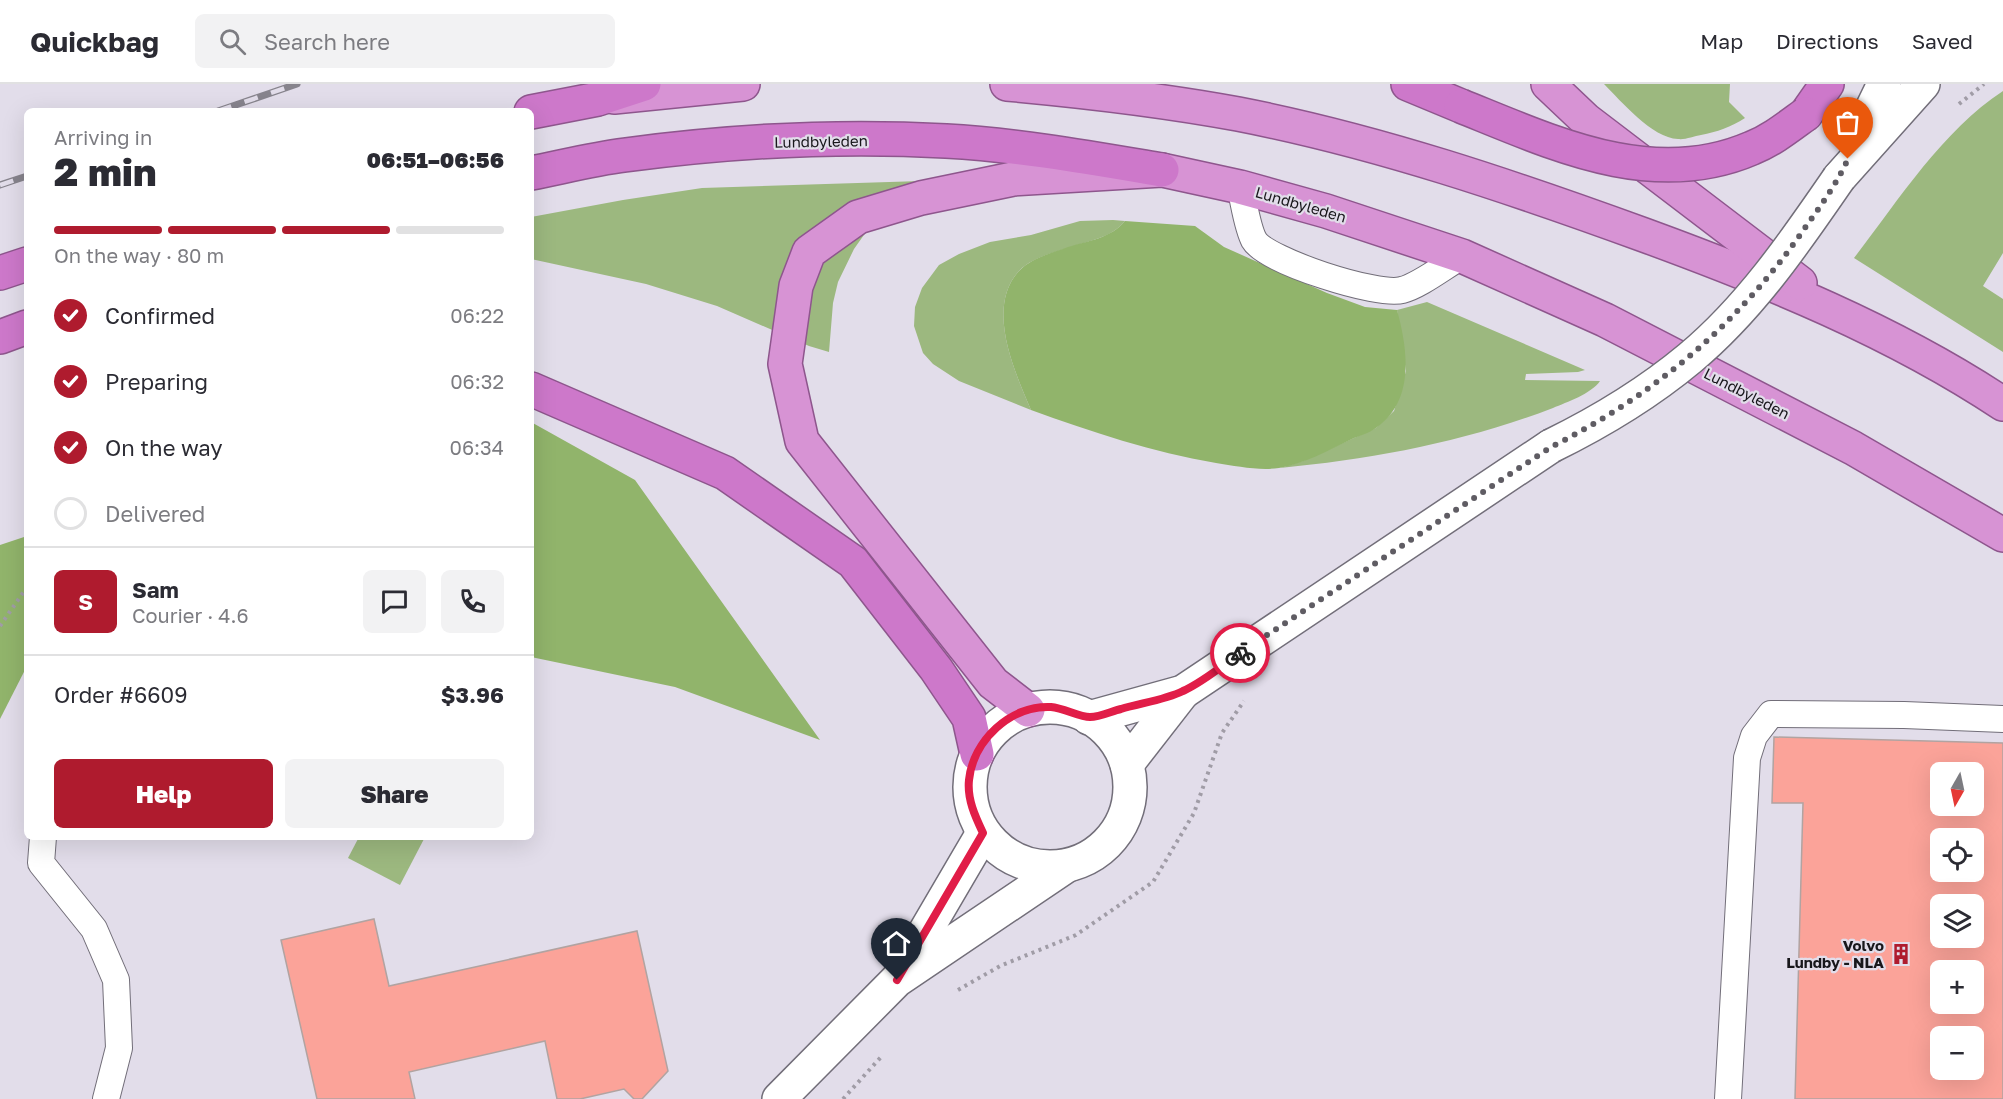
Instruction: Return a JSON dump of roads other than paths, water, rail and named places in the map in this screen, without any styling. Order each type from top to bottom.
[{"type":"highway","points":[[598,99],[644,84]]},
{"type":"highway","points":[[534,111],[598,99],[743,84]]},
{"type":"highway","points":[[1007,84],[1091,92],[1239,114],[1383,148],[1548,200],[1688,251],[1842,316],[1961,376],[2003,404]]},
{"type":"highway","points":[[1408,84],[1542,139],[1587,153],[1637,164],[1659,165],[1719,160],[1752,148],[1778,135],[1806,114],[1827,84]]},
{"type":"highway","points":[[1548,84],[1586,120],[1842,316]]},
{"type":"highway","name":"Lundbyleden","points":[[534,172],[622,155],[725,144],[836,139],[946,141],[1051,152],[1162,170],[1240,187],[1348,218],[1462,256],[1605,320],[1853,448],[2003,535]]},
{"type":"highway","points":[[1028,710],[993,683],[802,441],[784,364],[796,286],[809,252],[858,217],[921,198],[1013,179],[1162,170]]},
{"type":"highway","points":[[0,273],[24,265]]},
{"type":"highway","points":[[0,337],[24,328]]},
{"type":"highway","points":[[0,344],[24,343]]},
{"type":"highway","points":[[534,390],[725,473],[853,562],[936,669],[969,718],[977,754]]},
{"type":"street","points":[[1839,178],[1884,84]]},
{"type":"street","points":[[1089,718],[1183,692],[1551,447],[1594,425],[1690,358],[1739,310],[1792,246],[1839,178],[1923,84]]},
{"type":"street","points":[[1127,764],[1183,692]]},
{"type":"street","points":[[779,1099],[897,980],[1066,866],[1091,857],[1111,840],[1125,817],[1130,791],[1127,764],[1119,746],[1106,730],[1089,718],[1070,710],[1049,707],[1028,710],[998,726],[985,739],[977,754],[969,780],[972,808],[983,833],[999,850],[1019,862],[1042,868],[1066,866]]},
{"type":"street","points":[[897,980],[983,833]]},
{"type":"lane","points":[[1240,187],[1254,241],[1275,256],[1322,276],[1381,291],[1402,290],[1462,256]]},
{"type":"lane","points":[[1728,1099],[1747,758],[1754,736],[1771,714],[1904,715],[2003,719]]},
{"type":"lane","points":[[43,840],[41,863],[94,929],[116,980],[119,1048],[106,1099]]},
{"type":"railway","points":[[227,108],[297,84]]},
{"type":"railway","points":[[0,185],[24,177]]},
{"type":"place","name":"Volvo Lundby - NLA","points":[[1901,954]]}]
